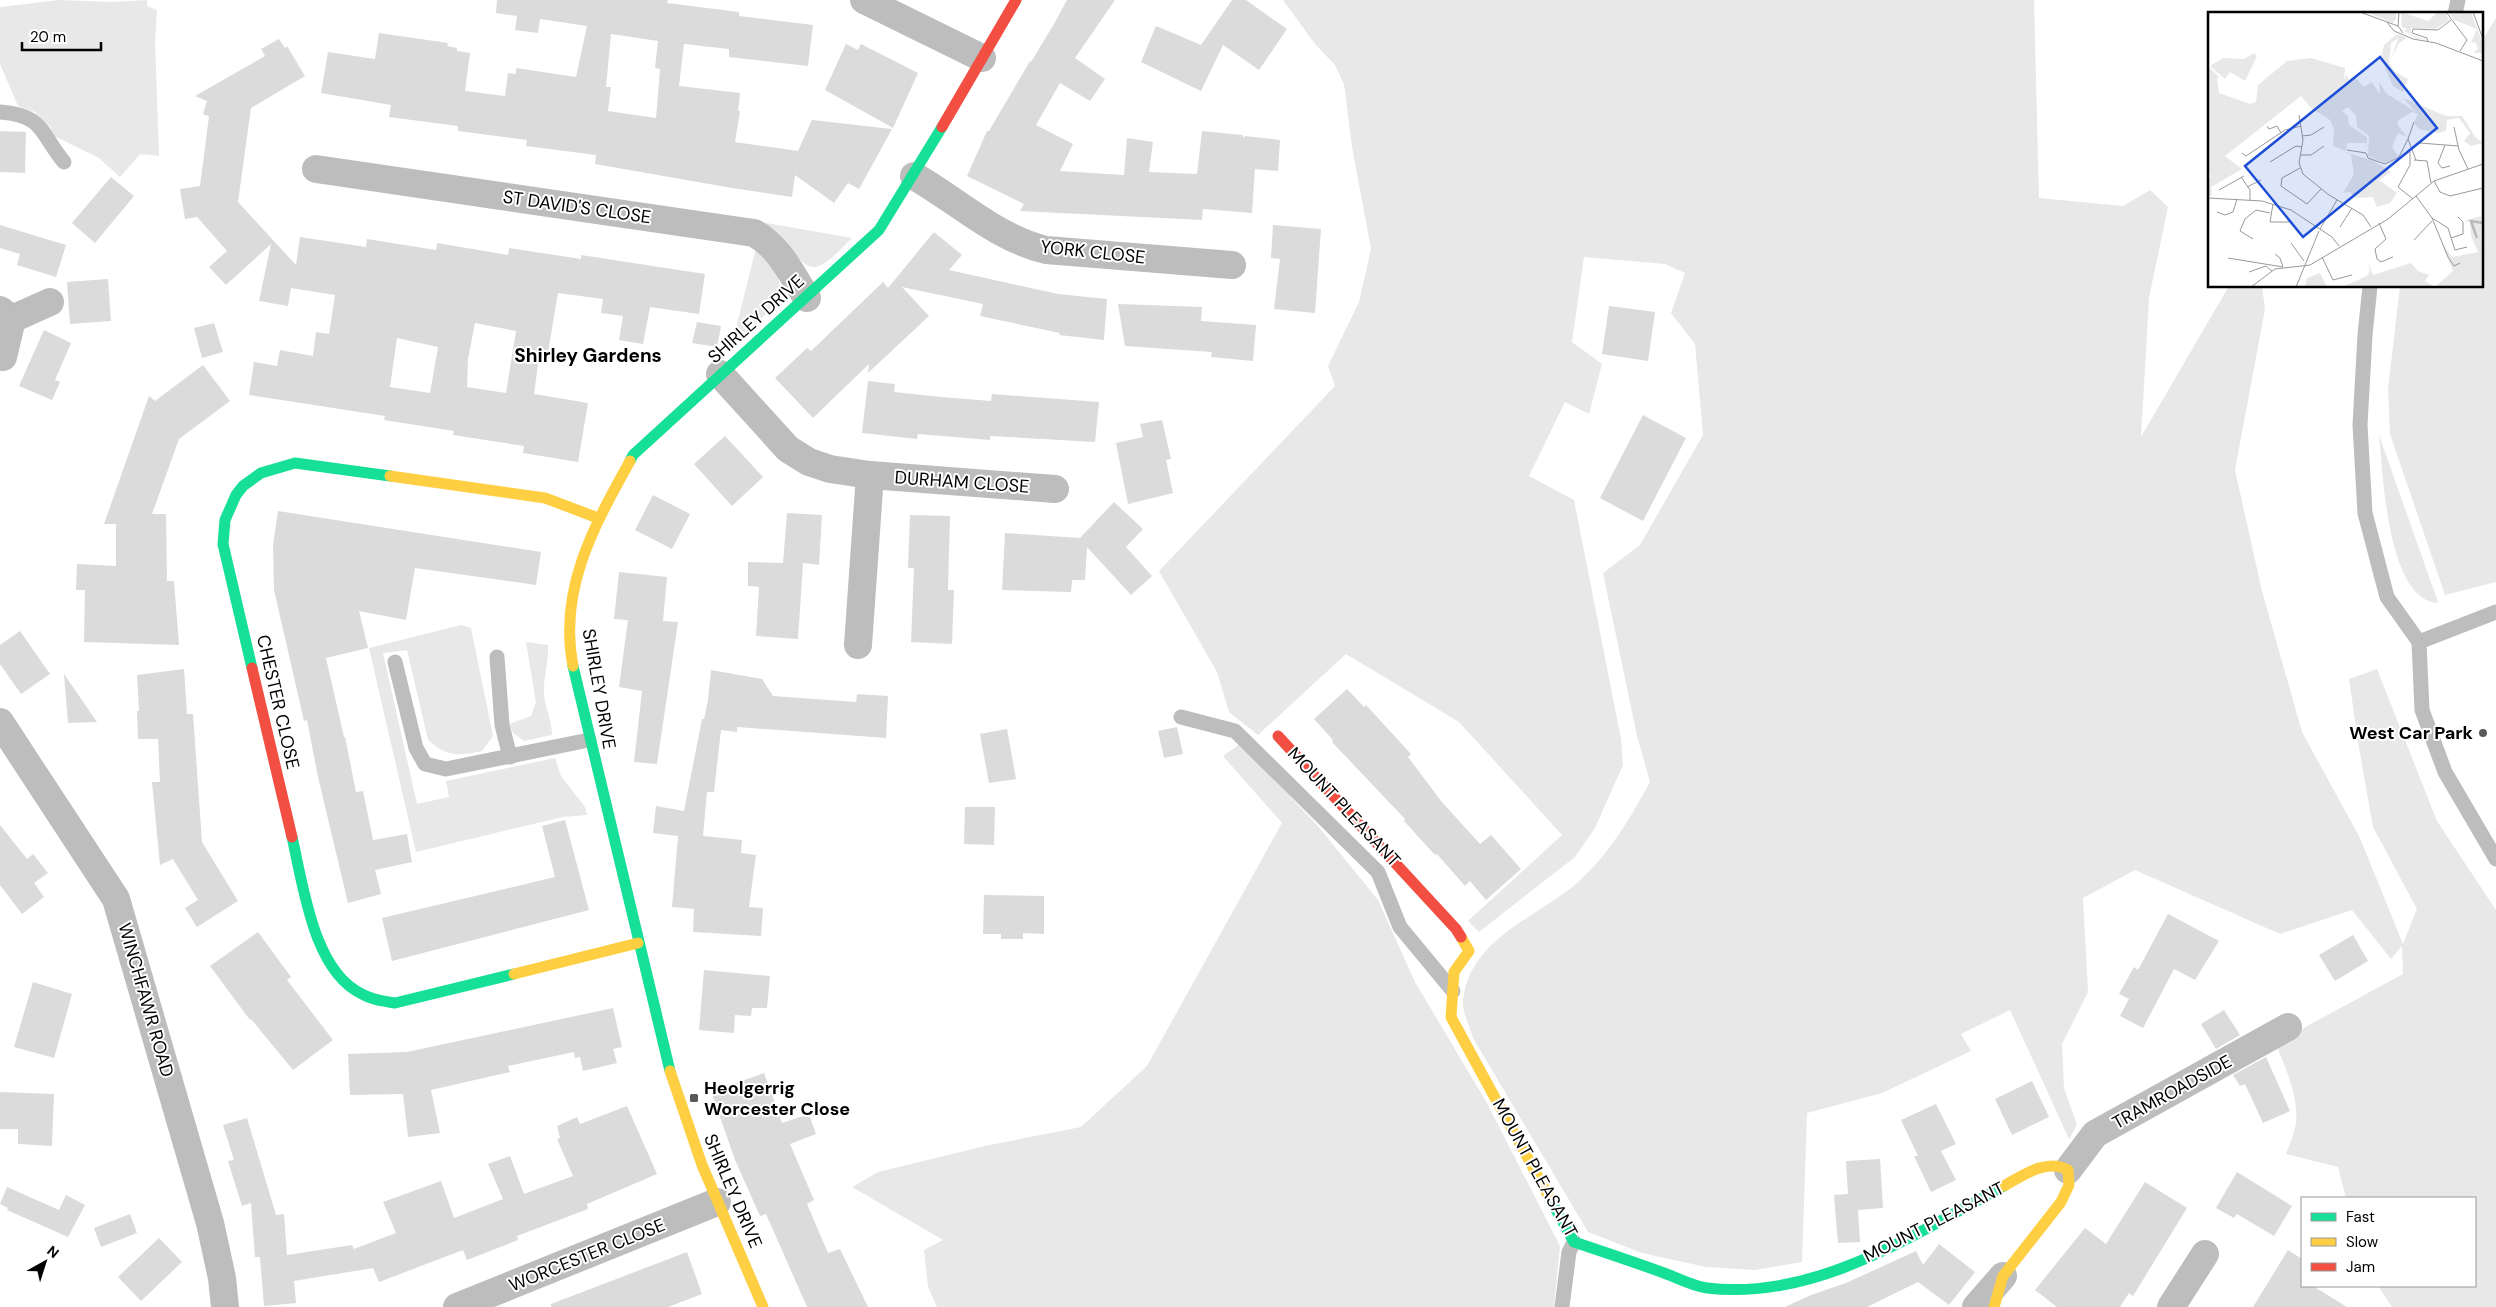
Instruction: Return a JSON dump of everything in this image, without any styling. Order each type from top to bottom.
[{"type":"street","points":[[864,0],[982,58]]},
{"type":"street","name":"SHIRLEY DRIVE","points":[[763,1307],[716,1202],[670,1078],[589,740],[570,645],[569,612],[574,580],[584,549],[598,518],[633,455],[720,374],[808,298],[879,230],[914,176],[1016,0]]},
{"type":"street","name":"ST DAVID'S CLOSE","points":[[316,169],[754,233],[765,239],[774,248],[808,298]]},
{"type":"street","name":"YORK CLOSE","points":[[914,176],[1001,232],[1025,245],[1046,250],[1232,265]]},
{"type":"street","points":[[2,357],[6,314],[50,302]]},
{"type":"street","name":"DURHAM CLOSE","points":[[720,374],[788,448],[809,462],[830,469],[870,475],[1055,489]]},
{"type":"street","name":"CHESTER CLOSE","points":[[598,518],[545,498],[295,463],[275,466],[253,476],[237,494],[226,516],[223,544],[309,911],[324,954],[341,978],[357,992],[377,1002],[395,1003],[638,943]]},
{"type":"street","name":"DURHAM CLOSE","points":[[858,645],[870,475]]},
{"type":"street","name":"WINCHFAWR ROAD","points":[[0,722],[116,899],[210,1223],[222,1278],[225,1307]]},
{"type":"street","name":"MOUNT PLEASANT","points":[[1278,736],[1456,929],[1469,951],[1454,972],[1451,1017],[1574,1242],[1705,1288],[1742,1292],[1794,1285],[1841,1268],[1938,1224],[2048,1165],[2059,1166],[2068,1170]]},
{"type":"street","name":"TRAMROADSIDE","points":[[2068,1170],[2095,1134],[2288,1027]]},
{"type":"street","points":[[1976,1307],[2061,1202],[2069,1185],[2068,1170]]},
{"type":"street","name":"WORCESTER CLOSE","points":[[457,1307],[716,1202]]},
{"type":"street","points":[[2171,1307],[2205,1254]]},
{"type":"street","points":[[1994,1307],[2003,1276]]},
{"type":"lane","points":[[0,112],[17,113],[32,120],[45,132],[53,149],[64,162]]},
{"type":"lane","points":[[2370,288],[2360,425],[2365,513],[2387,597],[2419,642],[2422,710],[2446,772],[2496,859]]},
{"type":"lane","points":[[2419,642],[2496,612]]},
{"type":"lane","points":[[497,657],[502,725],[510,757]]},
{"type":"lane","points":[[395,662],[416,748],[425,764],[446,770],[589,740]]},
{"type":"lane","points":[[1181,717],[1236,731],[1378,872],[1400,927],[1453,992]]},
{"type":"lane","points":[[1562,1307],[1569,1252],[1574,1242]]},
{"type":"shaded area","points":[[59,0],[112,2],[147,0],[147,6],[157,10],[155,42],[159,156],[140,154],[120,177],[99,158],[54,136],[50,127],[35,112],[18,106],[0,64],[0,7]]},
{"type":"shaded area","points":[[1283,0],[2034,0],[2039,198],[2123,206],[2150,190],[2168,207],[2149,298],[2141,437],[2228,288],[2262,288],[2265,309],[2235,470],[2262,591],[2302,732],[2360,838],[2403,944],[2417,909],[2373,827],[2349,679],[2377,669],[2437,821],[2496,910],[2496,1307],[2392,1307],[2379,1287],[2476,1287],[2476,1197],[2346,1197],[2338,1167],[2286,1154],[2295,1128],[2296,1108],[2292,1086],[2277,1046],[2307,1026],[2403,974],[2402,946],[2391,959],[2352,910],[2280,934],[2135,870],[2083,898],[2088,992],[2062,1044],[2064,1088],[2077,1125],[2069,1139],[2010,1010],[1961,1034],[1971,1051],[1882,1093],[1807,1113],[1802,1262],[1755,1270],[1706,1267],[1642,1253],[1588,1232],[1473,1038],[1465,1015],[1463,1001],[1468,980],[1478,961],[1507,932],[1561,896],[1599,861],[1618,836],[1650,782],[1637,736],[1603,573],[1640,545],[1703,435],[1695,344],[1671,313],[1685,273],[1665,264],[1584,257],[1572,342],[1602,364],[1589,414],[1565,402],[1529,476],[1574,500],[1621,739],[1623,765],[1595,828],[1575,857],[1479,932],[1468,921],[1562,835],[1459,722],[1346,654],[1258,735],[1229,712],[1217,672],[1159,571],[1335,386],[1328,366],[1359,302],[1371,249],[1352,147],[1344,84],[1335,65],[1315,44]]},
{"type":"shaded area","points":[[2496,18],[2496,582],[2445,595],[2390,434],[2388,389],[2400,288],[2484,288],[2484,38]]},
{"type":"shaded area","points":[[760,222],[852,238],[826,262],[812,267],[800,260],[777,232]]},
{"type":"shaded area","points":[[756,248],[776,272],[779,283],[778,293],[773,304],[758,322],[732,344]]},
{"type":"shaded area","points":[[2379,435],[2438,603],[2421,596],[2408,581],[2398,559],[2386,504]]},
{"type":"shaded area","points":[[461,625],[471,628],[493,736],[482,751],[453,754],[441,750],[428,740],[407,650],[383,653],[417,804],[449,797],[446,781],[555,758],[561,776],[585,807],[587,815],[563,817],[416,852],[369,648]]},
{"type":"shaded area","points":[[526,642],[548,645],[544,695],[552,735],[524,741],[513,733],[509,724],[531,716],[536,702]]},
{"type":"shaded area","points":[[1240,744],[1318,826],[1378,900],[1415,982],[1487,1103],[1560,1246],[1554,1307],[937,1307],[928,1287],[924,1250],[943,1240],[852,1187],[878,1172],[985,1146],[1081,1127],[1147,1066],[1282,823],[1223,756]]},
{"type":"building","points":[[497,0],[668,0],[667,3],[739,12],[739,16],[813,25],[808,66],[729,57],[729,49],[684,44],[679,86],[740,93],[738,111],[740,111],[735,142],[798,151],[812,120],[892,129],[859,189],[848,183],[834,203],[795,175],[792,197],[732,188],[595,164],[596,155],[526,146],[527,140],[458,131],[458,126],[389,117],[391,105],[321,93],[328,52],[375,59],[379,33],[448,43],[447,46],[457,48],[457,51],[470,53],[465,91],[505,96],[508,73],[516,74],[516,68],[576,77],[587,26],[540,19],[538,33],[515,30],[517,16],[496,13]],"holes":[[[611,34],[658,41],[655,68],[660,69],[656,118],[608,111],[611,87],[606,87]]]},
{"type":"building","points":[[1067,0],[1115,0],[1075,58],[1105,79],[1090,101],[1060,83],[1036,125],[1073,144],[1060,171],[1124,175],[1127,138],[1153,142],[1149,172],[1197,174],[1202,131],[1242,135],[1244,138],[1245,136],[1280,140],[1278,171],[1255,169],[1252,213],[1203,209],[1202,220],[1020,211],[1024,204],[967,176],[987,131],[989,131]]},
{"type":"building","points":[[1232,0],[1246,0],[1287,29],[1259,70],[1223,45],[1201,91],[1141,62],[1156,26],[1201,45]]},
{"type":"building","points":[[279,39],[285,48],[287,46],[305,76],[251,108],[238,202],[296,265],[300,237],[366,247],[367,239],[436,250],[437,243],[508,255],[509,248],[581,259],[581,255],[705,274],[699,314],[650,307],[643,344],[619,340],[623,316],[601,313],[603,299],[558,293],[548,352],[540,350],[534,394],[588,403],[578,462],[523,453],[524,446],[453,435],[454,431],[384,420],[385,416],[249,395],[254,362],[277,366],[280,350],[313,356],[316,332],[329,334],[335,295],[291,288],[288,306],[259,301],[271,244],[226,285],[209,267],[227,251],[197,217],[185,219],[180,189],[200,186],[209,116],[203,114],[207,101],[195,96],[265,56],[261,49]],"holes":[[[475,323],[516,331],[506,393],[467,387],[468,359]],[[397,338],[438,347],[430,393],[390,387]]]},
{"type":"building","points":[[846,44],[858,50],[861,44],[918,73],[893,128],[825,90]]},
{"type":"building","points":[[0,131],[26,132],[25,173],[0,172]]},
{"type":"building","points":[[111,177],[134,196],[95,243],[72,223]]},
{"type":"building","points":[[0,225],[66,245],[56,277],[17,265],[20,254],[0,248]]},
{"type":"building","points":[[1273,225],[1321,229],[1315,313],[1274,309],[1280,259],[1271,258]]},
{"type":"building","points":[[934,232],[962,255],[949,270],[1058,294],[1107,299],[1104,340],[1059,335],[1060,333],[980,316],[983,304],[902,287],[929,316],[868,373],[869,364],[813,418],[775,378],[807,348],[811,351],[883,282],[888,288]]},
{"type":"building","points":[[108,279],[111,321],[70,324],[67,282]]},
{"type":"building","points":[[1118,304],[1202,307],[1201,321],[1256,325],[1253,361],[1211,357],[1212,352],[1125,346]]},
{"type":"building","points":[[1609,306],[1655,312],[1648,361],[1602,354]]},
{"type":"building","points":[[697,322],[721,326],[717,347],[692,343]]},
{"type":"building","points":[[214,323],[223,352],[202,358],[194,328]]},
{"type":"building","points":[[44,330],[71,343],[55,380],[60,382],[52,400],[19,386]]},
{"type":"building","points":[[203,365],[230,401],[179,439],[152,514],[166,514],[167,581],[174,581],[179,645],[84,642],[85,590],[76,590],[77,564],[116,566],[116,524],[104,524],[149,396],[155,401]]},
{"type":"building","points":[[868,381],[895,384],[894,392],[941,397],[991,401],[992,394],[1099,402],[1095,442],[990,436],[990,440],[918,434],[917,439],[862,433]]},
{"type":"building","points":[[1643,415],[1686,438],[1643,521],[1600,498]]},
{"type":"building","points":[[1162,420],[1171,459],[1166,460],[1173,493],[1128,504],[1116,443],[1143,437],[1140,424]]},
{"type":"building","points":[[725,436],[763,477],[732,506],[694,464]]},
{"type":"building","points":[[653,495],[690,514],[672,549],[635,530]]},
{"type":"building","points":[[1114,502],[1143,529],[1126,547],[1152,576],[1131,595],[1087,547],[1085,580],[1072,580],[1071,592],[1002,590],[1005,533],[1080,538]]},
{"type":"building","points":[[278,511],[541,552],[536,585],[415,568],[406,620],[359,611],[368,648],[326,658],[356,792],[363,791],[373,840],[407,834],[412,862],[375,870],[381,894],[348,903],[318,777],[307,720],[304,721],[274,590],[273,545]]},
{"type":"building","points":[[787,513],[822,515],[819,565],[803,563],[798,639],[756,636],[759,587],[748,586],[748,562],[783,563]]},
{"type":"building","points":[[910,515],[950,516],[948,590],[954,590],[952,644],[911,642],[914,568],[908,568]]},
{"type":"building","points":[[619,572],[667,577],[663,621],[678,622],[657,764],[634,762],[642,691],[619,687],[628,620],[614,619]]},
{"type":"building","points":[[20,631],[50,674],[21,694],[0,664],[0,645]]},
{"type":"building","points":[[184,669],[187,714],[193,714],[202,842],[238,901],[197,927],[185,908],[198,900],[173,859],[160,865],[152,782],[160,782],[158,739],[138,739],[137,675]]},
{"type":"building","points":[[711,670],[762,679],[773,696],[856,702],[857,694],[888,696],[886,738],[737,727],[737,732],[721,730],[714,792],[707,792],[703,836],[742,840],[741,853],[756,855],[749,907],[763,908],[761,936],[693,932],[694,909],[672,907],[678,836],[653,833],[656,806],[684,811],[702,719],[704,719],[708,700]]},
{"type":"building","points":[[64,674],[97,722],[68,723]]},
{"type":"building","points":[[1347,689],[1364,707],[1366,705],[1411,754],[1408,757],[1441,801],[1480,844],[1491,835],[1521,869],[1486,900],[1470,881],[1465,886],[1437,854],[1435,855],[1404,821],[1405,819],[1332,742],[1333,740],[1314,719]]},
{"type":"building","points":[[1177,727],[1183,754],[1164,758],[1158,731]]},
{"type":"building","points":[[1007,729],[1016,779],[989,783],[980,734]]},
{"type":"building","points":[[965,807],[995,807],[994,845],[964,844]]},
{"type":"building","points":[[565,820],[589,910],[392,961],[382,918],[555,877],[542,826]]},
{"type":"building","points":[[0,825],[27,859],[33,854],[48,873],[34,883],[44,897],[22,914],[0,885]]},
{"type":"building","points":[[984,895],[1044,896],[1044,934],[1023,933],[1023,939],[1001,939],[1001,934],[983,934]]},
{"type":"building","points":[[2168,914],[2219,941],[2195,980],[2174,969],[2143,1028],[2120,1016],[2129,999],[2119,994],[2134,967],[2138,970]]},
{"type":"building","points":[[258,932],[291,977],[287,980],[333,1040],[293,1070],[250,1020],[210,966]]},
{"type":"building","points":[[2353,935],[2368,961],[2335,981],[2319,955]]},
{"type":"building","points":[[704,970],[770,976],[767,1008],[752,1008],[751,1016],[735,1015],[734,1033],[699,1030]]},
{"type":"building","points":[[33,982],[72,994],[54,1058],[14,1047]]},
{"type":"building","points":[[613,1008],[622,1047],[613,1049],[617,1063],[583,1071],[580,1057],[575,1058],[574,1052],[508,1066],[510,1072],[431,1090],[440,1133],[408,1137],[403,1094],[350,1095],[348,1054],[407,1052]]},
{"type":"building","points":[[2224,1010],[2240,1035],[2216,1049],[2201,1024]]},
{"type":"building","points":[[2266,1057],[2290,1111],[2263,1123],[2245,1084],[2240,1086],[2233,1075]]},
{"type":"building","points":[[764,1073],[782,1123],[809,1114],[816,1134],[790,1144],[814,1200],[807,1204],[828,1253],[840,1249],[868,1307],[807,1307],[766,1214],[760,1216],[735,1160],[712,1094],[715,1094],[714,1091]]},
{"type":"building","points":[[2032,1081],[2049,1117],[2012,1135],[1995,1099]]},
{"type":"building","points":[[0,1092],[54,1094],[52,1146],[18,1144],[18,1129],[0,1129]]},
{"type":"building","points":[[1936,1104],[1956,1144],[1941,1151],[1956,1180],[1931,1192],[1914,1156],[1918,1156],[1901,1120]]},
{"type":"building","points":[[627,1106],[657,1174],[587,1204],[588,1209],[517,1236],[518,1240],[467,1260],[463,1250],[379,1282],[373,1268],[294,1281],[296,1303],[264,1306],[260,1257],[255,1257],[251,1203],[242,1206],[228,1161],[234,1160],[223,1125],[247,1118],[276,1215],[284,1214],[287,1255],[352,1245],[354,1249],[396,1233],[383,1202],[441,1181],[454,1218],[503,1199],[488,1164],[510,1156],[524,1194],[573,1176],[557,1139],[560,1138],[557,1126],[577,1117],[580,1124]]},
{"type":"building","points":[[1880,1159],[1883,1208],[1858,1210],[1860,1242],[1838,1243],[1834,1195],[1848,1194],[1846,1161]]},
{"type":"building","points":[[2237,1172],[2292,1206],[2274,1236],[2237,1214],[2234,1218],[2216,1208]]},
{"type":"building","points":[[2145,1182],[2187,1208],[2133,1296],[2129,1293],[2120,1307],[2057,1307],[2035,1290],[2085,1228],[2106,1244]]},
{"type":"building","points":[[7,1187],[59,1210],[66,1195],[85,1205],[68,1237],[7,1210],[8,1208],[0,1204]]},
{"type":"building","points":[[130,1214],[137,1233],[101,1247],[94,1228]]},
{"type":"building","points":[[159,1238],[182,1262],[141,1301],[118,1277]]},
{"type":"building","points":[[1939,1244],[1975,1272],[1949,1305],[1918,1282],[1867,1307],[1785,1307],[1811,1295],[1846,1283],[1916,1251],[1923,1265]]},
{"type":"building","points":[[2288,1250],[2301,1258],[2301,1287],[2315,1287],[2347,1307],[2253,1307]]},
{"type":"building","points":[[687,1252],[702,1294],[668,1307],[551,1307],[551,1304]]},
{"type":"traffic: fast","points":[[630,461],[633,455],[879,230],[942,127]]},
{"type":"traffic: fast","points":[[252,668],[223,544],[225,520],[236,495],[243,486],[261,473],[295,463],[390,476]]},
{"type":"traffic: fast","points":[[573,666],[670,1071]]},
{"type":"traffic: fast","points":[[292,837],[306,901],[321,947],[345,983],[362,994],[374,999],[395,1003],[514,974]]},
{"type":"traffic: fast","points":[[1549,1197],[1574,1242],[1696,1286],[1747,1289],[1786,1284],[1824,1274],[1862,1260],[1899,1243],[2004,1186]]},
{"type":"traffic: slow","points":[[573,666],[570,638],[571,611],[582,559],[592,534],[630,461]]},
{"type":"traffic: slow","points":[[390,476],[545,498],[598,518]]},
{"type":"traffic: slow","points":[[1461,937],[1469,951],[1454,972],[1451,1017],[1549,1197]]},
{"type":"traffic: slow","points":[[514,974],[638,943]]},
{"type":"traffic: slow","points":[[670,1071],[702,1165],[763,1307]]},
{"type":"traffic: slow","points":[[1994,1307],[2003,1276],[2061,1202],[2069,1185],[2068,1170],[2052,1166],[2035,1169],[2004,1186]]},
{"type":"traffic: jam","points":[[942,127],[1016,0]]},
{"type":"traffic: jam","points":[[252,668],[292,837]]},
{"type":"traffic: jam","points":[[1278,736],[1456,929],[1461,937]]},
{"type":"place","name":"West Car Park","points":[[2483,733]]},
{"type":"place","name":"Heolgerrig Worcester Close","points":[[694,1098]]},
{"type":"district","name":"Shirley Gardens","points":[[588,355]]}]
